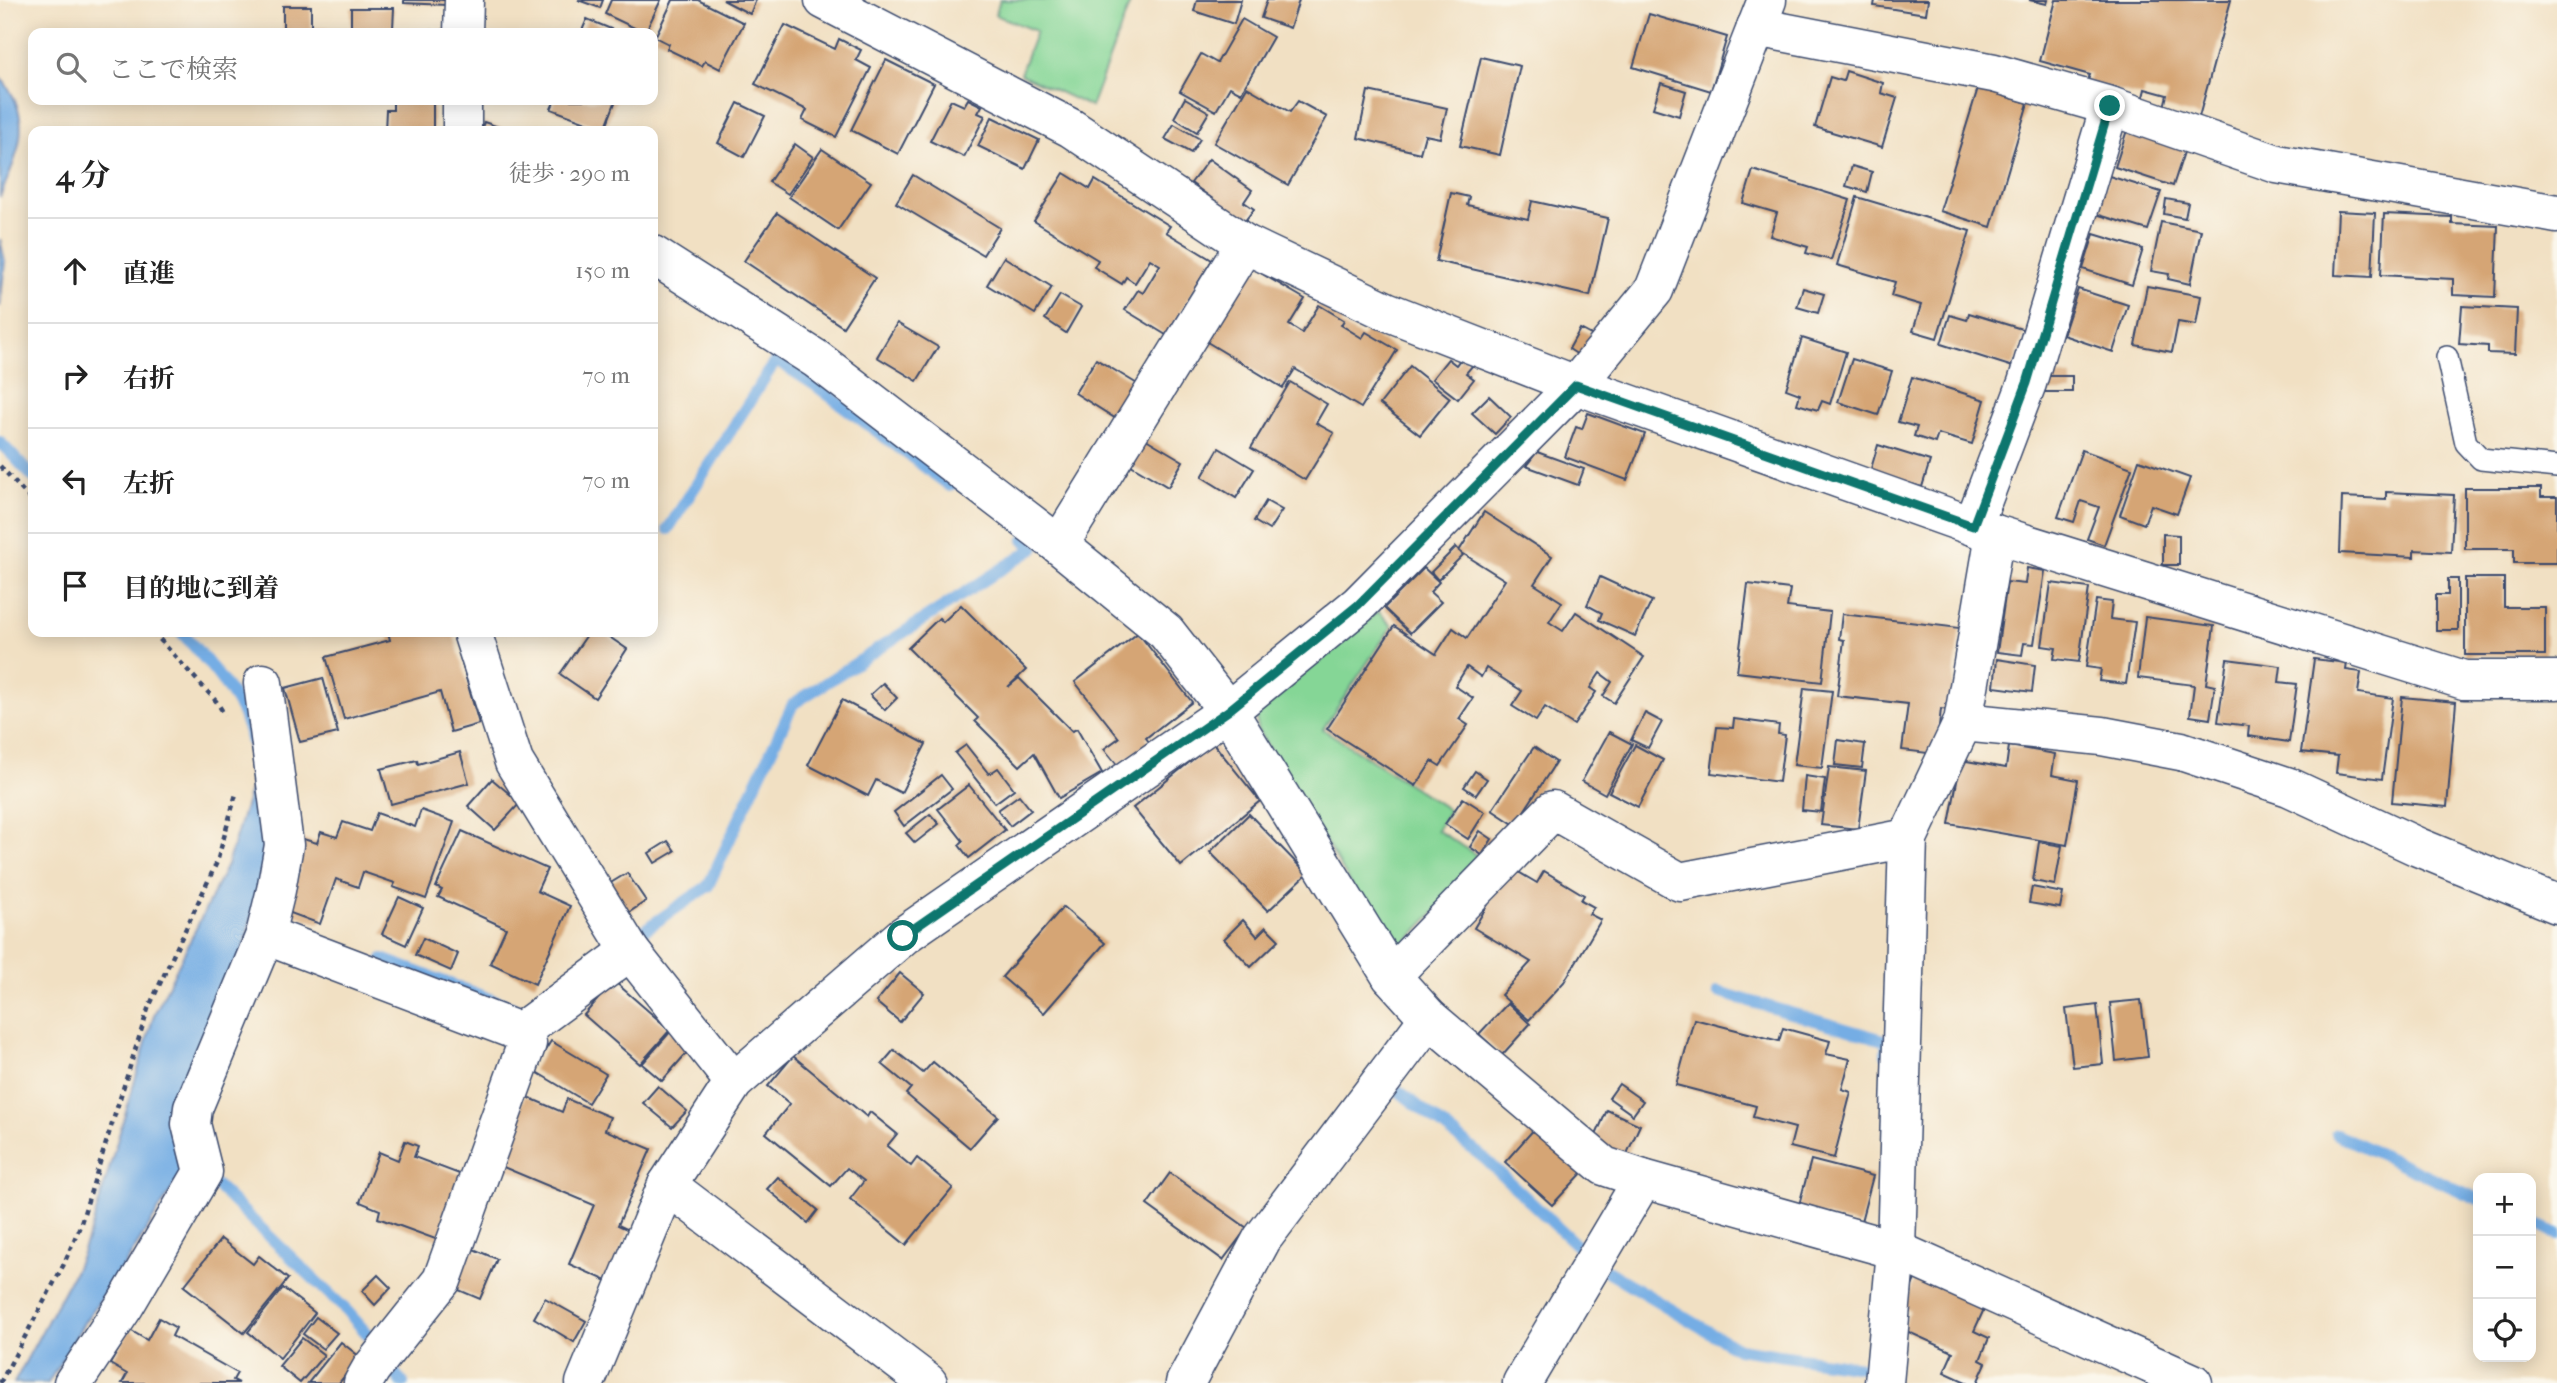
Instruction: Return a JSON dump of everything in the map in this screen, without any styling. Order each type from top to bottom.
[{"type":"street","points":[[463,28],[464,0]]},
{"type":"street","points":[[824,0],[1071,128],[1245,244],[1386,312],[1576,385],[1984,530],[2464,680],[2557,680]]},
{"type":"street","points":[[585,1383],[667,1185],[734,1082],[903,936],[1228,711],[1358,605],[1576,385],[1654,290],[1761,14],[1994,73],[2110,106],[2277,164],[2557,214]]},
{"type":"street","points":[[462,105],[462,126]]},
{"type":"street","points":[[1884,1383],[1896,1250],[1908,838],[1963,722],[1984,530],[2110,106]]},
{"type":"street","points":[[1059,545],[1245,244]]},
{"type":"street","points":[[658,258],[816,359],[1059,545],[1166,632],[1228,711],[1391,976],[1429,1018],[1604,1166],[1643,1180],[1896,1250],[2193,1383]]},
{"type":"street","points":[[474,637],[514,762],[631,951],[734,1082]]},
{"type":"street","points":[[73,1383],[125,1305],[200,1176],[191,1124],[193,1108],[265,935],[284,845],[263,683]]},
{"type":"street","points":[[1963,722],[2102,736],[2181,751],[2289,787],[2418,847],[2557,904]]},
{"type":"street","points":[[1391,976],[1552,810],[1680,882],[1908,838]]},
{"type":"street","points":[[265,935],[520,1032],[527,1043],[442,1280],[375,1365]]},
{"type":"street","points":[[520,1032],[631,951]]},
{"type":"street","points":[[1185,1383],[1262,1239],[1429,1018]]},
{"type":"street","points":[[1522,1383],[1643,1180]]},
{"type":"street","points":[[667,1185],[928,1383]]},
{"type":"lane","points":[[2447,357],[2466,443],[2481,459],[2557,467]]},
{"type":"path","points":[[0,466],[28,497]]},
{"type":"path","points":[[158,637],[216,701],[230,723]]},
{"type":"path","points":[[0,1383],[63,1266],[80,1226],[148,1009],[217,862],[239,781]]},
{"type":"green space","points":[[1000,0],[1131,0],[1091,107],[1020,74],[1036,31],[995,15]]},
{"type":"green space","points":[[1378,611],[1392,626],[1323,729],[1449,810],[1437,830],[1484,860],[1406,942],[1387,943],[1257,729],[1257,711]]},
{"type":"water","points":[[0,77],[18,107],[21,122],[13,166],[0,197]]},
{"type":"water","points":[[0,239],[5,261],[0,307]]},
{"type":"water","points":[[250,727],[274,833],[185,1168],[119,1274],[85,1321],[48,1383],[14,1383],[75,1270],[92,1227],[154,1015],[227,865],[251,787],[247,736]]},
{"type":"building","points":[[404,0],[447,0],[446,5],[404,3]]},
{"type":"building","points":[[578,0],[603,0],[600,8]]},
{"type":"building","points":[[611,0],[661,0],[647,28],[634,28],[605,14]]},
{"type":"building","points":[[673,0],[698,0],[744,23],[720,69],[705,61],[702,66],[667,49],[669,44],[658,38],[658,31]]},
{"type":"building","points":[[723,0],[756,0],[750,14]]},
{"type":"building","points":[[1197,0],[1241,0],[1234,24],[1194,11]]},
{"type":"building","points":[[1267,0],[1299,0],[1290,28],[1261,18]]},
{"type":"building","points":[[1875,0],[1928,0],[1926,14],[1874,6]]},
{"type":"building","points":[[2029,0],[2048,0],[2047,4]]},
{"type":"building","points":[[2056,0],[2231,0],[2199,117],[2164,107],[2167,95],[2145,89],[2143,97],[2087,82],[2090,75],[2040,61]]},
{"type":"building","points":[[283,6],[311,6],[311,28],[283,28]]},
{"type":"building","points":[[351,8],[394,8],[393,28],[351,28]]},
{"type":"building","points":[[1649,14],[1727,37],[1711,91],[1633,67]]},
{"type":"building","points":[[587,19],[609,28],[583,28]]},
{"type":"building","points":[[1242,19],[1273,37],[1241,93],[1230,87],[1216,111],[1180,91],[1201,54],[1217,63]]},
{"type":"building","points":[[785,25],[835,49],[839,39],[861,50],[856,60],[871,68],[836,137],[802,120],[807,110],[755,84]]},
{"type":"building","points":[[1481,57],[1520,66],[1500,155],[1460,146]]},
{"type":"building","points":[[886,60],[934,84],[898,154],[851,130]]},
{"type":"building","points":[[1846,71],[1883,83],[1881,93],[1897,98],[1882,147],[1815,127],[1830,77],[1843,81]]},
{"type":"building","points":[[1661,83],[1686,91],[1679,116],[1653,108]]},
{"type":"building","points":[[1247,87],[1290,112],[1298,101],[1327,117],[1288,185],[1214,143]]},
{"type":"building","points":[[1978,88],[2028,103],[1991,227],[1940,211]]},
{"type":"building","points":[[1368,91],[1447,108],[1440,138],[1425,135],[1420,153],[1358,138]]},
{"type":"building","points":[[1185,98],[1209,112],[1197,132],[1174,118]]},
{"type":"building","points":[[968,99],[982,106],[978,113],[985,116],[964,157],[930,141],[951,100],[964,106]]},
{"type":"building","points":[[738,103],[765,116],[744,157],[718,143]]},
{"type":"building","points":[[393,105],[433,105],[433,126],[385,126],[386,110],[393,110]]},
{"type":"building","points":[[553,105],[614,105],[606,126],[597,126],[551,109]]},
{"type":"building","points":[[992,117],[1039,140],[1025,169],[978,146]]},
{"type":"building","points":[[1174,124],[1200,139],[1191,153],[1165,139]]},
{"type":"building","points":[[2127,130],[2185,149],[2173,186],[2115,167]]},
{"type":"building","points":[[795,144],[813,157],[788,194],[769,182]]},
{"type":"building","points":[[822,149],[871,182],[838,230],[789,197]]},
{"type":"building","points":[[1209,159],[1252,190],[1244,202],[1254,209],[1244,222],[1191,183]]},
{"type":"building","points":[[1852,166],[1872,172],[1867,192],[1846,186]]},
{"type":"building","points":[[1753,170],[1850,200],[1831,260],[1806,253],[1808,247],[1770,236],[1777,213],[1743,203]]},
{"type":"building","points":[[1064,173],[1090,189],[1095,180],[1170,226],[1166,232],[1212,260],[1166,335],[1125,310],[1138,290],[1143,293],[1160,265],[1150,259],[1135,283],[1126,277],[1122,284],[1094,267],[1098,260],[1034,221]]},
{"type":"building","points":[[913,175],[1000,228],[983,255],[896,203]]},
{"type":"building","points":[[2109,176],[2161,192],[2148,230],[2096,214]]},
{"type":"building","points":[[1451,193],[1469,197],[1467,205],[1528,219],[1532,201],[1608,218],[1590,296],[1436,261]]},
{"type":"building","points":[[1857,197],[1970,231],[1937,338],[1913,331],[1921,305],[1891,296],[1895,282],[1837,265]]},
{"type":"building","points":[[2166,199],[2188,203],[2185,218],[2164,214]]},
{"type":"building","points":[[2338,211],[2375,213],[2372,277],[2335,275]]},
{"type":"building","points":[[777,213],[875,278],[843,327],[744,261]]},
{"type":"building","points":[[2384,214],[2452,217],[2452,224],[2498,226],[2495,297],[2453,295],[2453,279],[2381,275]]},
{"type":"building","points":[[2161,222],[2201,230],[2190,284],[2168,279],[2169,274],[2151,271]]},
{"type":"building","points":[[2094,234],[2143,249],[2132,285],[2083,269]]},
{"type":"building","points":[[1004,257],[1052,287],[1035,314],[987,285]]},
{"type":"building","points":[[1252,268],[1305,299],[1289,325],[1302,333],[1319,305],[1344,320],[1341,325],[1362,338],[1366,332],[1397,350],[1361,408],[1295,369],[1283,388],[1207,342]]},
{"type":"building","points":[[2147,286],[2201,296],[2196,325],[2178,322],[2172,352],[2135,345]]},
{"type":"building","points":[[1803,288],[1824,294],[1818,313],[1797,307]]},
{"type":"building","points":[[2078,289],[2128,305],[2113,352],[2063,335]]},
{"type":"building","points":[[1060,295],[1081,307],[1066,333],[1045,319]]},
{"type":"building","points":[[2462,306],[2517,309],[2515,354],[2488,353],[2488,346],[2459,344]]},
{"type":"building","points":[[1969,313],[2025,330],[2013,367],[1941,344],[1950,315],[1967,320]]},
{"type":"building","points":[[897,323],[938,347],[917,381],[877,357]]},
{"type":"building","points":[[1580,329],[1595,337],[1583,358],[1569,349]]},
{"type":"building","points":[[1802,338],[1846,352],[1830,404],[1822,401],[1818,410],[1797,404],[1800,394],[1786,389]]},
{"type":"building","points":[[1462,357],[1473,365],[1466,373],[1474,379],[1458,399],[1432,379],[1448,359],[1456,365]]},
{"type":"building","points":[[1096,359],[1139,385],[1118,420],[1075,393]]},
{"type":"building","points":[[1852,359],[1892,371],[1878,415],[1838,402]]},
{"type":"building","points":[[1410,366],[1450,398],[1420,435],[1380,404]]},
{"type":"building","points":[[2042,376],[2072,376],[2072,392],[2042,392]]},
{"type":"building","points":[[1912,377],[1985,400],[1972,444],[1938,434],[1935,443],[1914,436],[1917,427],[1898,422]]},
{"type":"building","points":[[1290,382],[1327,404],[1316,423],[1334,433],[1305,480],[1251,448]]},
{"type":"building","points":[[1489,396],[1511,417],[1495,434],[1472,413]]},
{"type":"building","points":[[1588,413],[1645,434],[1627,480],[1565,457],[1576,427],[1582,429]]},
{"type":"building","points":[[1146,439],[1183,461],[1168,487],[1131,465]]},
{"type":"building","points":[[1878,445],[1930,461],[1922,487],[1870,472]]},
{"type":"building","points":[[1219,448],[1254,469],[1236,498],[1202,477]]},
{"type":"building","points":[[2082,450],[2132,468],[2104,545],[2087,539],[2099,507],[2081,501],[2074,522],[2058,517]]},
{"type":"building","points":[[1537,452],[1584,469],[1578,485],[1526,466]]},
{"type":"building","points":[[2139,460],[2190,478],[2177,514],[2151,505],[2144,524],[2120,515]]},
{"type":"building","points":[[2465,488],[2541,488],[2541,497],[2557,497],[2557,563],[2514,563],[2514,549],[2465,549]]},
{"type":"building","points":[[2386,492],[2454,495],[2451,552],[2414,550],[2414,557],[2340,553],[2342,497],[2386,499]]},
{"type":"building","points":[[1266,501],[1282,510],[1269,530],[1254,521]]},
{"type":"building","points":[[1484,512],[1552,556],[1534,584],[1562,602],[1549,622],[1563,631],[1576,612],[1644,657],[1614,703],[1603,696],[1612,682],[1600,673],[1590,688],[1596,692],[1574,725],[1545,707],[1536,721],[1512,706],[1522,691],[1486,668],[1481,677],[1467,667],[1455,686],[1473,698],[1459,719],[1468,725],[1440,766],[1432,761],[1416,786],[1327,729],[1394,626],[1436,654],[1453,628],[1467,638],[1505,580],[1459,551]]},
{"type":"building","points":[[2163,534],[2179,535],[2179,565],[2163,565]]},
{"type":"building","points":[[1456,547],[1463,555],[1438,580],[1431,572]]},
{"type":"building","points":[[1424,568],[1439,582],[1430,592],[1441,602],[1410,633],[1384,608]]},
{"type":"building","points":[[2027,568],[2045,571],[2034,644],[2024,643],[2022,655],[1997,652],[2007,582],[2025,584]]},
{"type":"building","points":[[1600,577],[1652,601],[1635,636],[1599,620],[1602,613],[1587,605]]},
{"type":"building","points":[[2465,578],[2504,578],[2504,607],[2545,607],[2545,655],[2465,655]]},
{"type":"building","points":[[2448,579],[2458,579],[2458,630],[2436,630],[2436,595],[2448,595]]},
{"type":"building","points":[[2051,583],[2089,588],[2079,662],[2054,659],[2056,648],[2042,646]]},
{"type":"building","points":[[1748,584],[1790,589],[1787,607],[1830,612],[1822,682],[1737,672]]},
{"type":"building","points":[[2096,600],[2112,602],[2110,619],[2135,622],[2126,684],[2099,681],[2101,669],[2086,667]]},
{"type":"building","points":[[961,605],[1026,670],[1008,687],[1019,678],[1072,731],[1077,729],[1102,773],[1059,798],[1034,753],[1020,766],[975,721],[978,718],[908,648],[939,618],[943,622]]},
{"type":"building","points":[[1842,614],[1960,628],[1950,710],[1941,709],[1936,754],[1902,750],[1908,704],[1837,696],[1844,640],[1839,639]]},
{"type":"building","points":[[2145,617],[2214,626],[2206,684],[2215,686],[2210,719],[2190,716],[2194,685],[2138,678]]},
{"type":"building","points":[[1138,633],[1192,702],[1146,738],[1149,742],[1118,766],[1104,749],[1119,738],[1075,682]]},
{"type":"building","points":[[389,637],[454,637],[479,724],[451,732],[440,692],[344,719],[326,657],[390,640]]},
{"type":"building","points":[[586,637],[609,637],[627,649],[595,698],[560,674]]},
{"type":"building","points":[[1997,659],[2035,665],[2032,692],[1994,687]]},
{"type":"building","points":[[2227,659],[2281,666],[2279,682],[2297,684],[2289,742],[2248,736],[2249,726],[2218,722]]},
{"type":"building","points":[[2314,659],[2347,663],[2346,670],[2361,672],[2358,693],[2393,698],[2382,779],[2336,773],[2338,756],[2301,752]]},
{"type":"building","points":[[323,678],[338,733],[300,742],[285,688]]},
{"type":"building","points":[[883,683],[897,698],[885,710],[870,695]]},
{"type":"building","points":[[1804,688],[1832,691],[1822,768],[1794,765]]},
{"type":"building","points":[[2402,697],[2456,702],[2447,807],[2392,802]]},
{"type":"building","points":[[842,700],[926,744],[901,793],[876,780],[868,796],[808,765]]},
{"type":"building","points":[[1645,713],[1662,722],[1648,748],[1631,740]]},
{"type":"building","points":[[1734,719],[1779,725],[1778,734],[1785,735],[1779,782],[1711,773],[1717,727],[1733,728]]},
{"type":"building","points":[[1609,732],[1632,744],[1605,794],[1582,781]]},
{"type":"building","points":[[1838,740],[1865,744],[1862,768],[1835,765]]},
{"type":"building","points":[[1213,743],[1260,801],[1181,866],[1133,808]]},
{"type":"building","points":[[966,745],[989,774],[998,768],[1014,789],[995,803],[955,753]]},
{"type":"building","points":[[1635,745],[1663,760],[1638,807],[1609,792]]},
{"type":"building","points":[[2009,746],[2055,754],[2052,775],[2078,780],[2067,845],[1949,824],[1961,760],[2006,768]]},
{"type":"building","points":[[1534,747],[1556,762],[1515,825],[1492,810]]},
{"type":"building","points":[[460,752],[469,783],[391,804],[381,769],[417,760],[418,764]]},
{"type":"building","points":[[1829,767],[1866,771],[1858,829],[1821,825]]},
{"type":"building","points":[[1475,771],[1487,779],[1476,795],[1464,787]]},
{"type":"building","points":[[941,775],[952,789],[904,826],[894,812]]},
{"type":"building","points":[[1805,776],[1825,779],[1821,812],[1802,810]]},
{"type":"building","points":[[492,779],[520,803],[495,830],[468,806]]},
{"type":"building","points":[[969,785],[1005,830],[969,858],[959,845],[963,841],[938,809]]},
{"type":"building","points":[[1019,795],[1031,810],[1010,826],[998,810]]},
{"type":"building","points":[[1463,798],[1485,812],[1468,839],[1445,824]]},
{"type":"building","points":[[421,810],[454,822],[426,899],[393,887],[395,883],[363,872],[358,887],[336,879],[320,924],[285,911],[300,868],[293,866],[303,839],[317,843],[321,832],[337,837],[343,822],[370,831],[377,813],[415,827]]},
{"type":"building","points":[[930,814],[939,824],[915,843],[906,833]]},
{"type":"building","points":[[1249,814],[1307,874],[1268,911],[1210,852]]},
{"type":"building","points":[[462,831],[547,869],[537,891],[570,906],[535,984],[490,963],[506,928],[438,897],[442,890],[436,887]]},
{"type":"building","points":[[1480,831],[1492,839],[1482,855],[1470,847]]},
{"type":"building","points":[[668,841],[675,851],[655,863],[649,853]]},
{"type":"building","points":[[2039,842],[2062,846],[2055,885],[2033,881]]},
{"type":"building","points":[[1510,867],[1537,883],[1544,871],[1584,895],[1581,900],[1594,907],[1589,914],[1601,920],[1564,982],[1529,1020],[1501,995],[1531,962],[1474,928]]},
{"type":"building","points":[[627,873],[646,901],[628,913],[609,884]]},
{"type":"building","points":[[2032,887],[2063,893],[2060,908],[2029,903]]},
{"type":"building","points":[[399,897],[423,908],[406,945],[382,934]]},
{"type":"building","points":[[1063,907],[1105,943],[1044,1013],[1002,977]]},
{"type":"building","points":[[1243,920],[1257,936],[1266,927],[1279,940],[1251,967],[1224,939]]},
{"type":"building","points":[[423,938],[458,954],[451,971],[415,955]]},
{"type":"building","points":[[900,973],[924,993],[900,1022],[876,1002]]},
{"type":"building","points":[[614,981],[670,1030],[640,1064],[584,1015]]},
{"type":"building","points":[[2141,1000],[2148,1057],[2116,1061],[2110,1003]]},
{"type":"building","points":[[1508,1003],[1530,1024],[1502,1055],[1479,1034]]},
{"type":"building","points":[[2097,1005],[2103,1064],[2073,1067],[2066,1009]]},
{"type":"building","points":[[1694,1019],[1779,1041],[1783,1028],[1830,1041],[1826,1054],[1850,1059],[1842,1089],[1851,1092],[1834,1158],[1790,1147],[1795,1128],[1753,1117],[1756,1106],[1676,1085]]},
{"type":"building","points":[[671,1031],[691,1048],[662,1081],[642,1064]]},
{"type":"building","points":[[551,1041],[606,1074],[588,1103],[533,1070]]},
{"type":"building","points":[[894,1050],[923,1073],[933,1062],[998,1116],[970,1148],[906,1094],[911,1088],[882,1064]]},
{"type":"building","points":[[793,1056],[867,1117],[870,1112],[897,1134],[887,1146],[911,1166],[917,1158],[953,1188],[906,1245],[850,1199],[864,1181],[847,1168],[831,1186],[766,1133],[790,1104],[768,1086]]},
{"type":"building","points":[[1619,1084],[1643,1101],[1633,1115],[1609,1098]]},
{"type":"building","points":[[658,1086],[687,1111],[672,1127],[643,1103]]},
{"type":"building","points":[[525,1096],[562,1112],[567,1099],[610,1117],[605,1130],[651,1149],[618,1225],[629,1230],[607,1281],[569,1264],[594,1205],[496,1164]]},
{"type":"building","points":[[1607,1110],[1640,1125],[1626,1156],[1593,1142]]},
{"type":"building","points":[[1536,1127],[1584,1171],[1552,1205],[1505,1162]]},
{"type":"building","points":[[405,1141],[418,1146],[414,1157],[462,1175],[438,1240],[378,1218],[380,1210],[360,1202],[379,1152],[398,1160]]},
{"type":"building","points":[[1811,1160],[1873,1176],[1860,1225],[1798,1209]]},
{"type":"building","points":[[1170,1173],[1247,1228],[1223,1260],[1147,1205]]},
{"type":"building","points":[[778,1177],[818,1210],[808,1223],[767,1189]]},
{"type":"building","points":[[221,1239],[253,1264],[259,1256],[288,1279],[244,1333],[184,1286]]},
{"type":"building","points":[[471,1248],[497,1259],[480,1299],[454,1288]]},
{"type":"building","points":[[378,1275],[391,1288],[375,1305],[362,1291]]},
{"type":"building","points":[[1916,1277],[1985,1307],[1974,1331],[1989,1338],[1980,1360],[1986,1363],[1977,1383],[1968,1383],[1944,1372],[1953,1352],[1902,1329],[1910,1311],[1903,1307]]},
{"type":"building","points":[[283,1288],[315,1313],[280,1358],[248,1332]]},
{"type":"building","points":[[545,1298],[586,1321],[574,1342],[534,1318]]},
{"type":"building","points":[[316,1317],[337,1333],[323,1349],[303,1334]]},
{"type":"building","points":[[159,1318],[176,1328],[172,1336],[237,1373],[233,1380],[239,1383],[122,1383],[127,1374],[110,1364],[130,1330],[147,1340]]},
{"type":"building","points":[[302,1338],[324,1355],[300,1383],[279,1366]]},
{"type":"building","points":[[341,1342],[360,1357],[339,1383],[308,1383]]},
{"type":"waterway","points":[[668,529],[776,360],[815,385],[950,486]]},
{"type":"waterway","points":[[0,442],[28,472]]},
{"type":"waterway","points":[[640,933],[708,886],[793,704],[1034,548],[1024,540]]},
{"type":"waterway","points":[[185,637],[234,697],[251,740]]},
{"type":"waterway","points":[[383,959],[517,1009]]},
{"type":"waterway","points":[[1718,992],[1887,1041],[1886,1054]]},
{"type":"waterway","points":[[1395,1088],[1484,1158],[1590,1258]]},
{"type":"waterway","points":[[2336,1134],[2473,1197]]},
{"type":"waterway","points":[[204,1179],[218,1187],[347,1311],[377,1345],[403,1383]]},
{"type":"waterway","points":[[2536,1224],[2557,1234]]},
{"type":"waterway","points":[[1607,1271],[1738,1349],[1875,1369],[1873,1375]]},
{"type":"route","points":[[903,936],[1228,711],[1358,605],[1576,385],[1973,526],[2027,383],[2110,106]]}]
